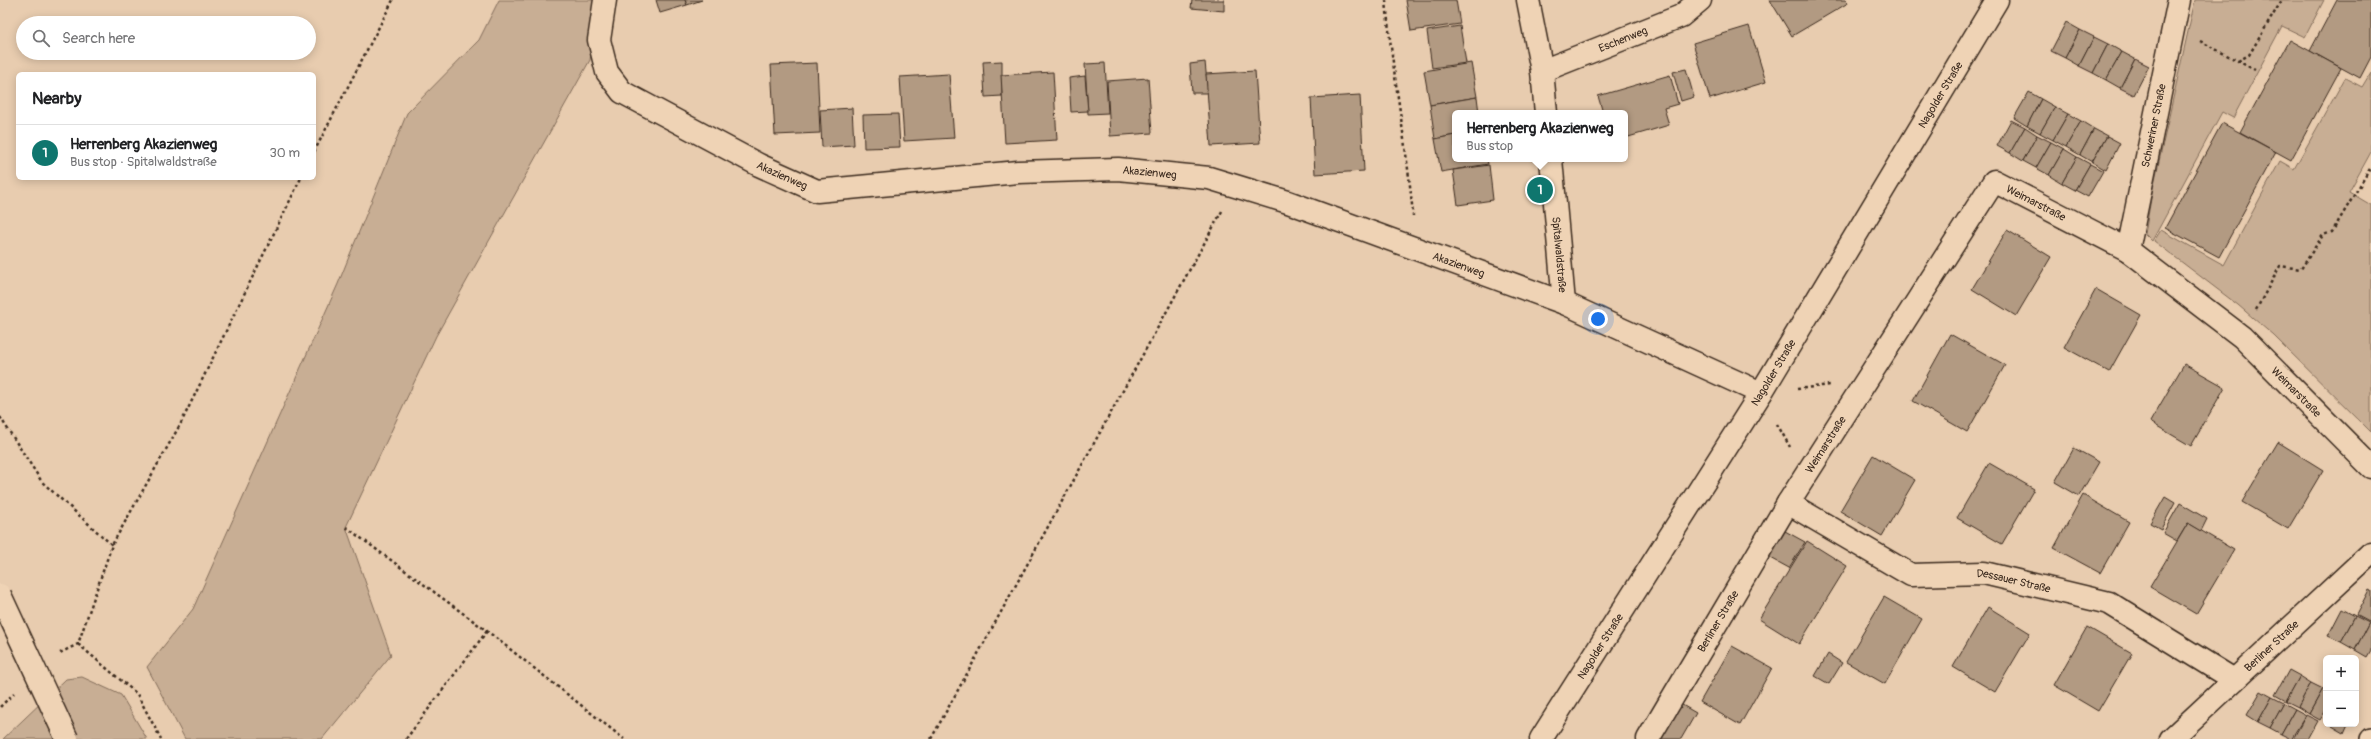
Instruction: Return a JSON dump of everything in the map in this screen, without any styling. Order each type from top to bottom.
[{"type":"street","name":"Akazienweg","points":[[605,0],[599,40],[606,72],[622,92],[758,165],[817,191],[1018,172],[1118,170],[1209,178],[1288,202],[1564,303],[1761,393]]},
{"type":"street","points":[[1528,0],[1542,71],[1546,110]]},
{"type":"street","name":"Eschenweg","points":[[1542,71],[1681,16],[1700,0]]},
{"type":"street","name":"Nagolder Straße","points":[[1541,739],[1761,393],[1997,0]]},
{"type":"street","name":"Schweriner Straße","points":[[2128,250],[2179,0]]},
{"type":"street","name":"Spitalwaldstraße","points":[[1551,162],[1564,303]]},
{"type":"street","name":"Weimarstraße","points":[[1788,504],[1994,181],[2128,250],[2242,337],[2371,467]]},
{"type":"street","name":"Dessauer Straße","points":[[1788,504],[1911,575],[1984,573],[2109,603],[2234,680]]},
{"type":"street","name":"Berliner Straße","points":[[1648,739],[1788,504]]},
{"type":"street","name":"Berliner Straße","points":[[2171,739],[2371,553]]},
{"type":"street","points":[[0,595],[67,739]]},
{"type":"path","points":[[316,148],[393,0]]},
{"type":"path","points":[[1386,0],[1389,41],[1409,171],[1415,249]]},
{"type":"path","points":[[2237,61],[2249,55],[2282,0]]},
{"type":"path","points":[[2173,26],[2255,70]]},
{"type":"path","points":[[2242,337],[2280,266],[2301,269],[2323,235],[2332,232],[2371,167]]},
{"type":"path","points":[[56,657],[78,644],[112,545],[181,423],[300,180]]},
{"type":"path","points":[[931,739],[1236,186]]},
{"type":"path","points":[[1806,476],[1761,393],[1867,380]]},
{"type":"path","points":[[0,417],[42,482],[112,545]]},
{"type":"path","points":[[346,527],[487,631],[624,739]]},
{"type":"path","points":[[406,739],[487,631]]},
{"type":"path","points":[[78,644],[138,694],[161,739]]},
{"type":"path","points":[[0,707],[20,688]]},
{"type":"path","points":[[0,700],[3,703]]},
{"type":"shaded area","points":[[499,0],[600,0],[590,60],[436,336],[346,527],[391,655],[322,739],[185,739],[147,667],[193,609],[338,284],[407,113],[479,40]]},
{"type":"shaded area","points":[[2195,0],[2324,0],[2305,37],[2282,26],[2233,118],[2222,112],[2152,241],[2145,234],[2152,193]]},
{"type":"shaded area","points":[[2371,72],[2371,152],[2349,192],[2371,205],[2371,432],[2274,336],[2238,305],[2154,241],[2161,230],[2224,265],[2280,161],[2294,169],[2345,78],[2362,87]]},
{"type":"shaded area","points":[[82,677],[121,695],[147,739],[3,739],[66,679]]},
{"type":"building","points":[[656,0],[685,0],[687,5],[660,13]]},
{"type":"building","points":[[685,0],[702,0],[687,5]]},
{"type":"building","points":[[1192,0],[1224,0],[1224,11],[1191,8]]},
{"type":"building","points":[[1406,0],[1456,0],[1460,24],[1411,31]]},
{"type":"building","points":[[1770,0],[1846,0],[1848,3],[1792,36]]},
{"type":"building","points":[[2337,0],[2371,0],[2371,57],[2360,78],[2310,51]]},
{"type":"building","points":[[2066,22],[2080,30],[2065,58],[2051,51]]},
{"type":"building","points":[[1460,26],[1466,63],[1432,68],[1427,31]]},
{"type":"building","points":[[1749,26],[1766,82],[1710,99],[1693,43]]},
{"type":"building","points":[[2080,30],[2094,37],[2079,66],[2065,58]]},
{"type":"building","points":[[2094,37],[2108,44],[2093,73],[2079,66]]},
{"type":"building","points":[[2290,40],[2341,68],[2291,160],[2240,132]]},
{"type":"building","points":[[2108,44],[2122,52],[2106,80],[2093,73]]},
{"type":"building","points":[[2122,52],[2135,59],[2120,88],[2106,80]]},
{"type":"building","points":[[2135,59],[2149,66],[2134,95],[2120,88]]},
{"type":"building","points":[[1002,61],[1002,96],[985,97],[983,62]]},
{"type":"building","points":[[1205,62],[1208,93],[1192,93],[1190,64]]},
{"type":"building","points":[[817,63],[820,133],[775,135],[771,65]]},
{"type":"building","points":[[1105,63],[1108,113],[1088,114],[1085,64]]},
{"type":"building","points":[[1471,63],[1477,97],[1430,105],[1424,71]]},
{"type":"building","points":[[1686,69],[1694,97],[1681,101],[1673,72]]},
{"type":"building","points":[[1255,71],[1260,143],[1211,146],[1206,74]]},
{"type":"building","points":[[1053,72],[1057,140],[1005,143],[1001,75]]},
{"type":"building","points":[[949,74],[954,138],[904,141],[900,77]]},
{"type":"building","points":[[1670,75],[1678,104],[1664,108],[1669,125],[1628,137],[1628,110],[1602,110],[1598,96]]},
{"type":"building","points":[[1085,76],[1088,111],[1071,112],[1069,78]]},
{"type":"building","points":[[1148,78],[1152,133],[1110,136],[1107,81]]},
{"type":"building","points":[[2029,92],[2041,99],[2027,126],[2014,118]]},
{"type":"building","points":[[1360,95],[1364,171],[1315,174],[1311,98]]},
{"type":"building","points":[[1477,97],[1479,110],[1452,110],[1452,136],[1435,139],[1430,105]]},
{"type":"building","points":[[2041,99],[2055,107],[2040,133],[2027,126]]},
{"type":"building","points":[[2055,107],[2068,114],[2053,140],[2040,133]]},
{"type":"building","points":[[852,108],[854,145],[822,147],[820,110]]},
{"type":"building","points":[[898,114],[900,147],[864,148],[863,115]]},
{"type":"building","points":[[2068,114],[2081,121],[2066,147],[2053,140]]},
{"type":"building","points":[[2011,120],[2025,127],[2010,153],[1997,146]]},
{"type":"building","points":[[2081,121],[2094,129],[2080,155],[2066,147]]},
{"type":"building","points":[[2222,123],[2276,152],[2219,257],[2165,228]]},
{"type":"building","points":[[2025,127],[2037,135],[2023,161],[2010,153]]},
{"type":"building","points":[[2094,129],[2107,136],[2092,162],[2080,155]]},
{"type":"building","points":[[2037,135],[2051,142],[2036,168],[2023,161]]},
{"type":"building","points":[[1452,136],[1452,162],[1488,162],[1488,164],[1441,172],[1435,139]]},
{"type":"building","points":[[2107,136],[2120,143],[2106,170],[2092,162]]},
{"type":"building","points":[[2051,142],[2064,149],[2049,175],[2036,168]]},
{"type":"building","points":[[2064,149],[2077,157],[2062,183],[2049,175]]},
{"type":"building","points":[[2077,157],[2090,164],[2075,190],[2062,183]]},
{"type":"building","points":[[2090,164],[2103,171],[2088,197],[2075,190]]},
{"type":"building","points":[[1489,165],[1493,200],[1458,205],[1453,170]]},
{"type":"building","points":[[2007,230],[2051,257],[2016,316],[1972,289]]},
{"type":"building","points":[[2096,289],[2141,315],[2109,372],[2064,347]]},
{"type":"building","points":[[1950,334],[2005,365],[1967,432],[1913,401]]},
{"type":"building","points":[[2184,364],[2225,387],[2191,446],[2150,422]]},
{"type":"building","points":[[2278,442],[2323,470],[2288,529],[2242,502]]},
{"type":"building","points":[[2074,448],[2099,462],[2079,496],[2055,482]]},
{"type":"building","points":[[1873,455],[1915,480],[1882,536],[1840,511]]},
{"type":"building","points":[[1989,463],[2034,489],[2002,544],[1957,518]]},
{"type":"building","points":[[2083,495],[2129,522],[2100,573],[2054,548]]},
{"type":"building","points":[[2165,497],[2175,503],[2161,529],[2150,523]]},
{"type":"building","points":[[2180,503],[2207,519],[2201,531],[2188,523],[2177,541],[2163,533]]},
{"type":"building","points":[[2188,523],[2234,550],[2196,614],[2150,587]]},
{"type":"building","points":[[1785,531],[1805,542],[1789,568],[1769,557]]},
{"type":"building","points":[[1807,541],[1847,566],[1799,644],[1759,619]]},
{"type":"building","points":[[2369,590],[2371,591],[2371,618],[2369,622],[2356,615]]},
{"type":"building","points":[[1884,597],[1922,619],[1885,684],[1846,662]]},
{"type":"building","points":[[1988,607],[2030,633],[1995,692],[1953,667]]},
{"type":"building","points":[[2342,609],[2355,616],[2341,642],[2328,636]]},
{"type":"building","points":[[2355,616],[2369,623],[2355,650],[2341,642]]},
{"type":"building","points":[[2369,623],[2371,624],[2371,650],[2367,657],[2355,650]]},
{"type":"building","points":[[2087,627],[2132,653],[2098,711],[2054,685]]},
{"type":"building","points":[[1732,646],[1772,668],[1740,725],[1700,702]]},
{"type":"building","points":[[1828,654],[1842,663],[1829,684],[1815,676]]},
{"type":"building","points":[[2289,670],[2300,676],[2286,701],[2275,695]]},
{"type":"building","points":[[2300,676],[2311,683],[2298,707],[2286,701]]},
{"type":"building","points":[[2311,683],[2323,689],[2309,714],[2298,707]]},
{"type":"building","points":[[2323,689],[2323,715],[2320,720],[2309,714]]},
{"type":"building","points":[[2261,691],[2272,697],[2258,722],[2247,715]]},
{"type":"building","points":[[2272,697],[2284,703],[2270,728],[2258,722]]},
{"type":"building","points":[[1677,702],[1696,713],[1681,739],[1657,739]]},
{"type":"building","points":[[2284,703],[2295,709],[2281,734],[2270,728]]},
{"type":"building","points":[[2295,709],[2306,715],[2291,739],[2281,734]]},
{"type":"building","points":[[2306,715],[2318,721],[2308,739],[2293,739]]},
{"type":"building","points":[[2334,727],[2347,727],[2344,733]]},
{"type":"place","name":"Herrenberg Akazienweg","points":[[1540,190]]}]
